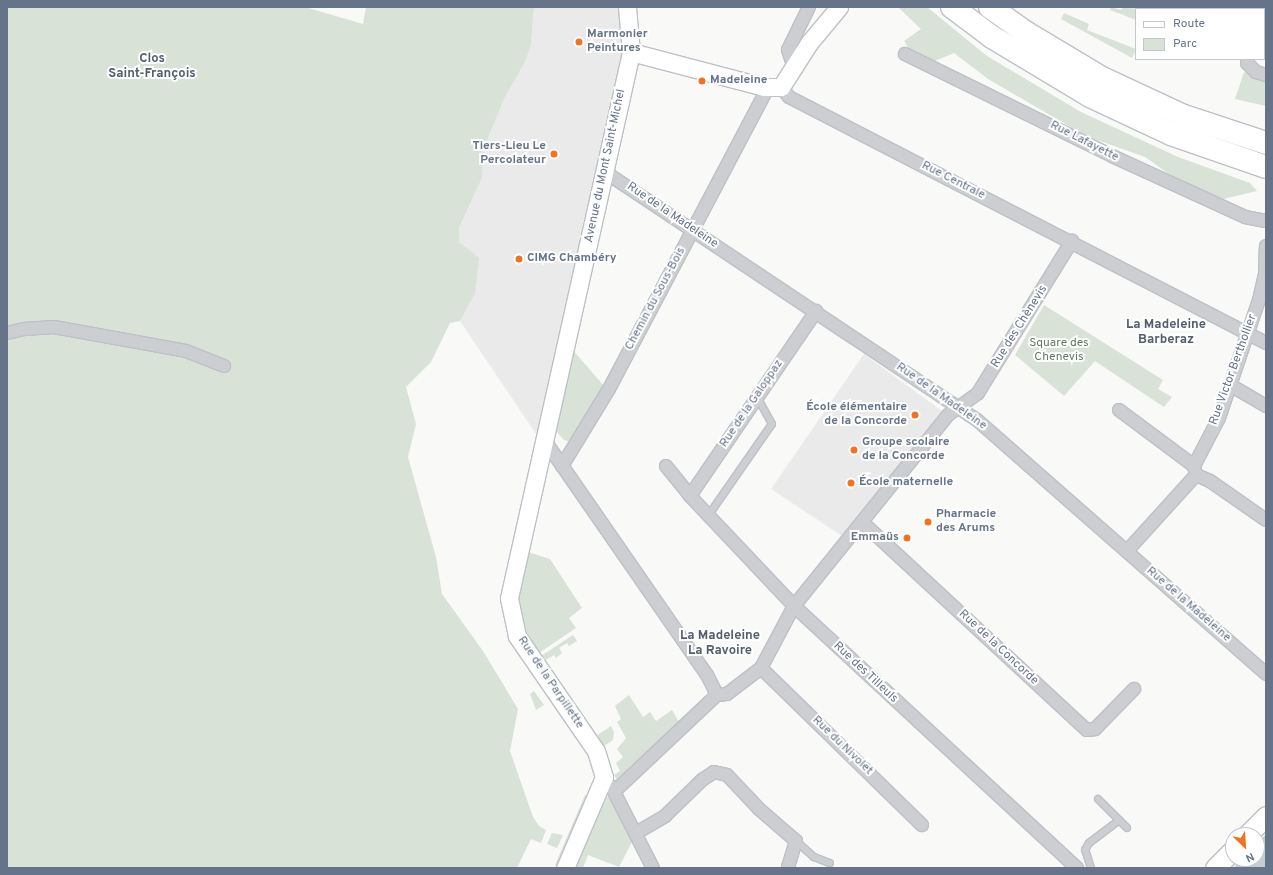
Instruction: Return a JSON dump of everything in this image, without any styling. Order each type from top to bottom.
[{"type":"highway","points":[[952,7],[1017,53],[1090,96],[1171,134],[1266,168]]},
{"type":"highway","points":[[990,7],[1036,39],[1102,78],[1184,116],[1266,144]]},
{"type":"main road","points":[[1255,827],[1266,816]]},
{"type":"main road","points":[[1215,868],[1225,858]]},
{"type":"street","name":"Avenue du Mont Saint-Michel","points":[[545,442],[631,52],[628,7]]},
{"type":"street","points":[[793,65],[788,50],[809,7]]},
{"type":"street","points":[[774,87],[839,7]]},
{"type":"street","name":"Rue Centrale","points":[[631,52],[774,87],[789,97],[1072,241],[1266,343]]},
{"type":"street","name":"Rue Lafayette","points":[[905,54],[1112,156],[1245,217],[1266,221]]},
{"type":"street","points":[[1246,60],[1247,63],[1256,72],[1266,75]]},
{"type":"street","name":"Chemin du Sous-Bois","points":[[562,466],[608,389],[692,229],[736,150],[774,87]]},
{"type":"street","name":"Rue de la Madeleine","points":[[605,172],[959,406],[1266,674]]},
{"type":"street","name":"Rue des Chènevis","points":[[959,406],[978,393],[1072,241]]},
{"type":"street","name":"Rue Victor Berthollier","points":[[1127,552],[1195,471],[1219,418],[1246,333],[1259,300],[1266,273],[1266,246]]},
{"type":"street","name":"Rue de la Galoppaz","points":[[690,496],[816,311]]},
{"type":"street","points":[[7,333],[24,329],[54,327],[186,351],[224,366]]},
{"type":"street","points":[[1230,385],[1266,406]]},
{"type":"street","points":[[615,792],[709,706],[717,695],[727,694],[761,668],[794,606],[948,415],[959,406]]},
{"type":"street","points":[[1119,410],[1195,471],[1266,520]]},
{"type":"street","points":[[545,442],[707,675],[717,695]]},
{"type":"street","name":"Rue de la Parpillette","points":[[545,442],[509,598],[511,616],[524,650],[596,751],[604,777]]},
{"type":"street","name":"Rue des Tilleuls","points":[[666,466],[708,516],[794,606],[1077,868]]},
{"type":"street","name":"Rue de la Concorde","points":[[862,522],[1087,730],[1095,729],[1134,689]]},
{"type":"street","name":"Rue du Nivolet","points":[[761,668],[922,825]]},
{"type":"street","points":[[636,833],[665,816],[702,780],[714,772],[727,775],[759,809],[796,841],[788,868]]},
{"type":"street","points":[[604,777],[615,792],[653,868]]},
{"type":"street","points":[[565,868],[604,777]]},
{"type":"lane","points":[[708,516],[772,424],[757,397]]},
{"type":"lane","points":[[1098,799],[1127,828]]},
{"type":"lane","points":[[1090,868],[1085,850],[1089,843],[1119,820]]},
{"type":"lane","points":[[796,841],[814,857],[830,863]]},
{"type":"shaded area","points":[[534,7],[627,7],[631,52],[545,441],[536,434],[460,321],[475,294],[459,242],[459,228],[482,178],[484,148],[505,97],[525,62],[531,45]]},
{"type":"shaded area","name":"Groupe scolaire de la Concorde","points":[[864,354],[942,411],[842,536],[771,489]]},
{"type":"shaded area","points":[[1266,834],[1266,868],[1233,868],[1265,867]]},
{"type":"green space","points":[[7,7],[305,7],[363,24],[366,7],[534,7],[531,45],[525,62],[505,97],[484,148],[482,178],[459,228],[459,242],[479,258],[475,294],[460,321],[450,323],[431,362],[406,387],[416,424],[408,457],[436,557],[442,594],[483,651],[518,709],[510,751],[533,817],[539,826],[546,830],[541,843],[531,839],[517,868],[7,868]]},
{"type":"green space","points":[[898,7],[927,7],[987,56],[1081,112],[1178,157],[1250,183],[1257,191],[1223,199],[1176,179],[1145,157],[1086,136],[988,79],[954,53],[935,61],[909,49],[904,41],[921,29]]},
{"type":"green space","points":[[1111,7],[1121,10],[1123,7],[1135,8],[1135,20],[1110,10]]},
{"type":"green space","points":[[1064,13],[1089,24],[1087,30],[1135,49],[1132,58],[1061,19]]},
{"type":"green space","points":[[1244,72],[1266,78],[1266,106],[1235,99]]},
{"type":"green space","name":"Square des Chenevis","points":[[1044,305],[1163,380],[1158,389],[1172,397],[1164,407],[1095,361],[1064,396],[1015,355]]},
{"type":"green space","points":[[572,349],[604,386],[573,440],[568,441],[564,440],[554,429]]},
{"type":"green space","points":[[528,552],[550,559],[582,608],[569,618],[576,628],[539,653],[527,634],[519,608],[518,595]]},
{"type":"green space","points":[[573,635],[577,641],[569,646],[567,643],[559,648],[562,653],[556,658],[554,655],[544,661],[541,656]]},
{"type":"green space","points":[[534,691],[544,705],[536,710],[530,694]]},
{"type":"green space","points":[[629,695],[643,717],[650,712],[656,721],[672,710],[679,722],[617,780],[614,775],[620,771],[616,763],[623,757],[617,749],[626,738],[617,722],[621,719],[615,706]]},
{"type":"green space","points":[[611,726],[614,732],[613,740],[604,746],[596,736]]},
{"type":"green space","points":[[585,795],[589,797],[558,866],[555,865]]},
{"type":"green space","points":[[607,797],[611,797],[633,839],[632,842],[619,867],[588,855],[583,868],[575,868]]},
{"type":"green space","points":[[552,833],[563,835],[557,848],[547,844]]},
{"type":"place","name":"Marmonier Peintures","points":[[579,42]]},
{"type":"place","name":"Madeleine","points":[[702,81]]},
{"type":"place","name":"Tiers-Lieu Le Percolateur","points":[[554,154]]},
{"type":"place","name":"CIMG Chambéry","points":[[519,259]]},
{"type":"place","name":"École élémentaire de la Concorde","points":[[915,415]]},
{"type":"place","name":"Groupe scolaire de la Concorde","points":[[854,450]]},
{"type":"place","name":"École maternelle","points":[[851,483]]},
{"type":"place","name":"Pharmacie des Arums","points":[[928,522]]},
{"type":"place","name":"Emmaüs","points":[[907,538]]},
{"type":"district","name":"Clos Saint-François","points":[[152,68]]},
{"type":"district","name":"La Madeleine Barberaz","points":[[1166,334]]},
{"type":"district","name":"La Madeleine La Ravoire","points":[[720,644]]}]
